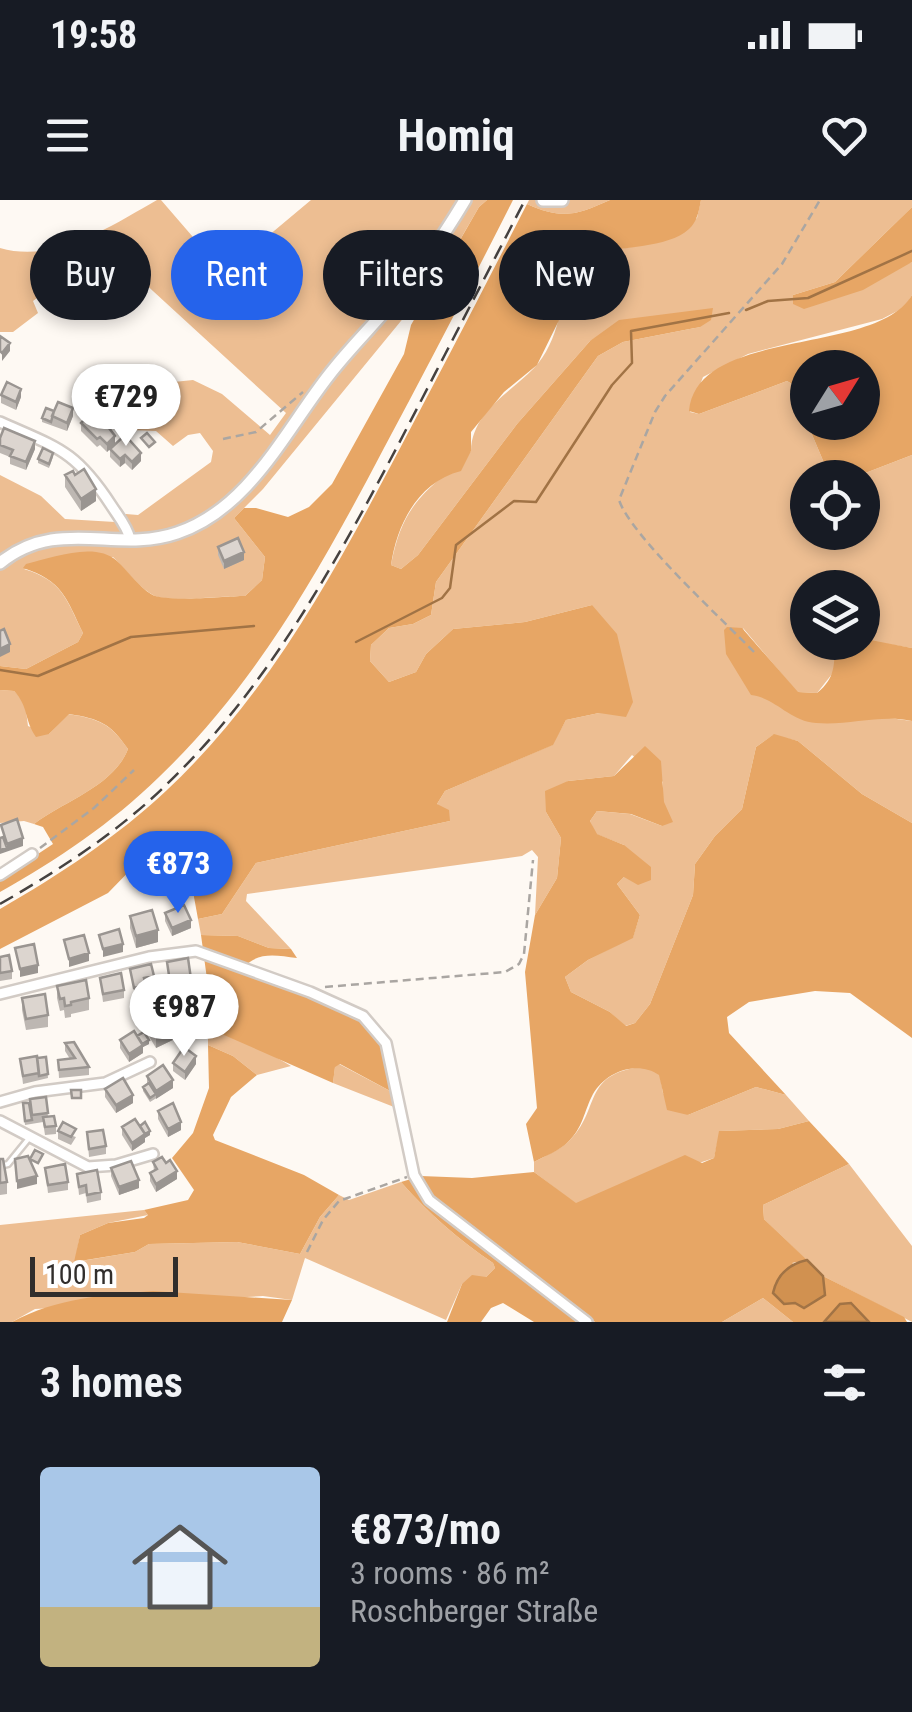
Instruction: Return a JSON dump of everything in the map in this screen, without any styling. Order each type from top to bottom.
[{"type":"main road","points":[[0,562],[46,539],[67,536],[149,540],[197,525],[230,503],[317,390],[403,290],[466,200]]},
{"type":"main road","points":[[544,200],[562,200]]},
{"type":"street","points":[[0,422],[74,457],[126,526],[130,539]]},
{"type":"street","points":[[0,875],[32,854]]},
{"type":"street","points":[[0,994],[162,955],[196,951],[364,1016],[379,1031],[390,1054],[414,1175],[429,1200],[587,1322]]},
{"type":"street","points":[[0,1102],[34,1092],[105,1083],[150,1062]]},
{"type":"street","points":[[0,1121],[88,1167],[153,1154]]},
{"type":"lane","points":[[0,1166],[8,1164],[30,1138]]},
{"type":"path","points":[[754,652],[647,540],[624,513],[620,500],[665,396],[782,264],[820,200]]},
{"type":"path","points":[[223,440],[256,432],[296,396],[317,390]]},
{"type":"path","points":[[32,854],[94,808],[134,770]]},
{"type":"path","points":[[310,992],[315,988],[374,981],[514,969],[524,954],[533,860]]},
{"type":"path","points":[[308,1252],[322,1220],[339,1200],[414,1175]]},
{"type":"shaded area","points":[[161,200],[187,230],[171,230],[171,308],[151,289],[151,230],[104,230]]},
{"type":"shaded area","points":[[311,200],[487,200],[466,230],[323,230],[323,320],[402,320],[263,489],[234,518],[265,557],[262,580],[245,596],[173,599],[149,593],[113,557],[24,569],[55,586],[83,633],[78,642],[26,669],[0,666],[0,475],[41,496],[65,519],[115,522],[126,514],[138,515],[211,462],[213,451],[200,433],[188,435],[173,446],[156,431],[131,430],[124,414],[145,385],[193,380],[222,394],[270,435],[286,413],[185,320],[303,320],[303,230],[275,230]]},
{"type":"shaded area","points":[[487,200],[513,200],[479,266],[479,230],[466,230]]},
{"type":"shaded area","points":[[529,200],[610,200],[560,214],[527,204]]},
{"type":"shaded area","points":[[610,200],[701,200],[689,229],[678,237],[647,245],[630,248],[630,230],[514,230],[527,204],[560,214]]},
{"type":"shaded area","points":[[701,200],[912,200],[912,207],[835,282],[793,295],[793,304],[912,262],[912,295],[905,307],[882,319],[748,354],[703,377],[690,412],[699,414],[790,383],[790,440],[814,440],[823,460],[790,460],[790,550],[880,550],[880,467],[912,455],[912,648],[880,643],[880,570],[790,570],[790,660],[836,660],[836,669],[817,693],[797,692],[743,628],[762,696],[775,703],[912,721],[912,823],[862,794],[798,741],[773,735],[756,747],[742,809],[695,864],[693,895],[650,1004],[635,1023],[625,1026],[610,1012],[571,992],[565,977],[633,937],[640,915],[617,884],[624,877],[624,845],[596,834],[590,821],[597,811],[630,814],[662,826],[663,782],[632,755],[614,776],[568,781],[546,812],[561,838],[557,878],[535,915],[538,857],[532,850],[522,856],[247,894],[246,901],[291,949],[269,948],[238,936],[201,935],[198,919],[222,914],[256,863],[450,821],[437,804],[445,791],[552,745],[566,720],[599,713],[592,605],[525,622],[453,629],[426,654],[416,672],[389,682],[370,661],[371,645],[389,628],[413,624],[431,615],[436,582],[598,356],[623,342],[700,327],[590,341],[517,424],[418,555],[401,569],[391,565],[410,512],[471,451],[473,437],[485,414],[534,368],[549,346],[559,320],[630,320],[630,247],[659,242],[697,218]]},
{"type":"shaded area","points":[[912,207],[912,262],[863,290],[804,309],[793,304],[793,295],[835,282]]},
{"type":"shaded area","points":[[0,248],[30,252],[30,319],[13,332],[0,332]]},
{"type":"shaded area","points":[[499,258],[499,320],[559,320],[537,365],[504,392],[471,432],[471,451],[461,471],[433,485],[412,507],[398,535],[391,565],[401,569],[418,555],[517,424],[590,341],[619,320],[713,308],[711,320],[700,327],[623,342],[598,356],[436,582],[431,615],[413,624],[389,628],[371,645],[370,661],[389,682],[416,672],[426,654],[453,629],[525,622],[592,605],[617,634],[633,702],[626,717],[599,713],[566,720],[553,745],[445,791],[437,804],[449,810],[450,821],[256,863],[222,914],[198,919],[186,853],[174,843],[144,856],[108,893],[0,949],[0,909],[87,854],[148,807],[203,753],[267,674],[348,544],[467,320],[479,320],[479,297]]},
{"type":"shaded area","points":[[912,295],[912,455],[880,467],[880,460],[823,460],[814,440],[880,440],[880,350],[790,350],[790,383],[699,414],[689,411],[699,384],[722,366],[754,353],[863,327],[892,314]]},
{"type":"shaded area","points":[[414,320],[451,320],[336,537],[257,663],[194,741],[141,794],[83,840],[0,892],[0,879],[53,844],[43,827],[34,824],[100,783],[128,749],[103,724],[69,714],[49,734],[36,737],[19,697],[14,691],[0,690],[0,666],[26,669],[78,642],[83,633],[55,585],[23,568],[60,555],[97,552],[117,561],[142,587],[158,597],[245,596],[262,580],[265,557],[234,518],[244,508],[288,517],[309,507],[332,484],[404,354]]},
{"type":"shaded area","points":[[742,628],[798,692],[817,693],[828,682],[834,660],[880,660],[880,642],[912,648],[912,721],[816,723],[798,718],[751,695],[726,654],[724,630]]},
{"type":"shaded area","points":[[0,690],[14,691],[25,703],[28,726],[49,734],[68,714],[88,718],[109,728],[128,749],[100,783],[34,824],[0,823]]},
{"type":"shaded area","points":[[774,734],[798,741],[862,794],[912,823],[912,1038],[850,993],[815,991],[749,1002],[727,1017],[729,1033],[786,1095],[756,1087],[688,1115],[667,1110],[659,1075],[642,1068],[623,1070],[599,1086],[568,1142],[534,1162],[526,1124],[537,1108],[525,972],[535,915],[557,878],[561,838],[546,812],[545,791],[568,781],[614,776],[645,746],[661,761],[664,802],[673,822],[662,826],[631,814],[597,811],[590,821],[597,834],[624,845],[651,867],[651,880],[638,885],[624,877],[617,884],[640,915],[633,938],[588,960],[565,977],[571,992],[610,1012],[626,1026],[635,1023],[650,1004],[693,895],[695,864],[742,809],[756,747]]},
{"type":"shaded area","points":[[201,935],[238,936],[269,948],[291,949],[297,958],[260,957],[241,970],[360,1019],[381,1043],[392,1092],[340,1064],[335,1067],[333,1083],[208,1028]]},
{"type":"shaded area","points":[[208,1028],[260,1048],[291,1066],[257,1075],[233,1056],[208,1045]]},
{"type":"shaded area","points":[[208,1045],[233,1056],[257,1075],[231,1097],[213,1135],[215,1140],[304,1175],[339,1195],[320,1217],[300,1254],[237,1242],[149,1244],[135,1252],[74,1262],[80,1235],[108,1223],[144,1218],[148,1215],[144,1210],[188,1200],[194,1190],[172,1158],[193,1133],[209,1088]]},
{"type":"shaded area","points":[[339,1064],[392,1092],[394,1107],[333,1083],[335,1066]]},
{"type":"shaded area","points":[[647,1066],[660,1075],[663,1093],[688,1115],[756,1087],[786,1095],[809,1121],[778,1129],[720,1131],[714,1158],[576,1204],[534,1172],[534,1162],[568,1142],[579,1130],[601,1084],[626,1070]]},
{"type":"shaded area","points":[[809,1121],[849,1164],[763,1205],[764,1219],[807,1260],[792,1263],[904,1317],[907,1322],[793,1322],[763,1298],[722,1322],[595,1322],[523,1267],[519,1274],[579,1322],[534,1322],[503,1303],[491,1308],[481,1322],[447,1322],[462,1284],[472,1275],[486,1277],[495,1268],[401,1182],[421,1176],[472,1178],[534,1172],[576,1203],[685,1155],[702,1163],[714,1158],[719,1131],[778,1129]]},
{"type":"shaded area","points":[[849,1164],[912,1246],[912,1322],[823,1276],[764,1219],[763,1205]]},
{"type":"shaded area","points":[[401,1182],[495,1268],[486,1277],[462,1284],[446,1320],[305,1258],[292,1300],[263,1296],[35,1309],[12,1322],[0,1322],[0,1225],[144,1210],[148,1215],[108,1223],[80,1235],[75,1262],[135,1252],[149,1244],[237,1242],[300,1254],[320,1217],[339,1195],[349,1200]]},
{"type":"shaded area","points":[[807,1260],[823,1276],[825,1295],[804,1308],[795,1303],[784,1304],[773,1293],[777,1281],[789,1267]]},
{"type":"shaded area","points":[[153,1291],[292,1300],[282,1322],[12,1322],[63,1303]]},
{"type":"shaded area","points":[[763,1298],[793,1322],[722,1322]]},
{"type":"shaded area","points":[[851,1303],[869,1322],[824,1322],[840,1304]]},
{"type":"building","points":[[0,336],[10,343],[2,353],[0,351]]},
{"type":"building","points":[[7,382],[21,389],[16,402],[1,395]]},
{"type":"building","points":[[58,402],[73,408],[67,423],[52,416]]},
{"type":"building","points":[[46,408],[54,411],[51,422],[42,418]]},
{"type":"building","points":[[91,413],[96,418],[99,415],[115,436],[107,444],[81,423]]},
{"type":"building","points":[[4,428],[35,441],[26,462],[10,456],[13,450],[0,445]]},
{"type":"building","points":[[147,433],[155,442],[149,447],[141,438]]},
{"type":"building","points":[[125,435],[141,453],[132,462],[125,455],[120,459],[110,449]]},
{"type":"building","points":[[43,448],[53,453],[49,464],[38,459]]},
{"type":"building","points":[[84,469],[96,489],[81,499],[65,475],[73,471],[75,475]]},
{"type":"building","points":[[238,538],[244,552],[224,561],[218,547]]},
{"type":"building","points":[[4,629],[10,644],[0,649],[0,631]]},
{"type":"building","points":[[17,819],[23,838],[7,844],[1,825]]},
{"type":"building","points":[[184,905],[191,920],[172,928],[165,913]]},
{"type":"building","points":[[152,910],[158,930],[136,936],[130,916]]},
{"type":"building","points":[[119,929],[123,944],[103,949],[99,935]]},
{"type":"building","points":[[84,935],[89,953],[69,959],[64,940]]},
{"type":"building","points":[[34,944],[38,965],[20,969],[15,948]]},
{"type":"building","points":[[9,955],[12,971],[0,973],[0,957]]},
{"type":"building","points":[[188,958],[191,979],[170,982],[167,962]]},
{"type":"building","points":[[151,964],[154,976],[144,978],[146,985],[134,988],[130,969]]},
{"type":"building","points":[[121,973],[124,990],[103,994],[100,978]]},
{"type":"building","points":[[86,980],[89,998],[65,1006],[57,986]]},
{"type":"building","points":[[45,994],[48,1015],[26,1019],[22,998]]},
{"type":"building","points":[[177,1009],[185,1022],[156,1036],[147,1021],[166,1010],[169,1014]]},
{"type":"building","points":[[134,1031],[143,1045],[129,1054],[120,1040]]},
{"type":"building","points":[[144,1032],[149,1040],[142,1044],[137,1036]]},
{"type":"building","points":[[74,1042],[89,1067],[59,1070],[58,1060],[75,1058],[65,1043]]},
{"type":"building","points":[[184,1047],[196,1056],[185,1072],[173,1063]]},
{"type":"building","points":[[37,1056],[39,1073],[23,1076],[20,1059]]},
{"type":"building","points":[[46,1057],[48,1074],[39,1076],[37,1058]]},
{"type":"building","points":[[163,1065],[173,1080],[156,1091],[147,1076]]},
{"type":"building","points":[[123,1078],[133,1095],[116,1105],[105,1089]]},
{"type":"building","points":[[149,1083],[156,1094],[150,1098],[143,1087]]},
{"type":"building","points":[[71,1090],[81,1090],[81,1098],[72,1098]]},
{"type":"building","points":[[46,1097],[48,1113],[32,1115],[30,1099]]},
{"type":"building","points":[[23,1103],[29,1103],[32,1120],[25,1121]]},
{"type":"building","points":[[173,1103],[181,1122],[168,1129],[158,1111]]},
{"type":"building","points":[[54,1116],[56,1126],[45,1127],[43,1117]]},
{"type":"building","points":[[135,1119],[145,1134],[132,1143],[122,1127]]},
{"type":"building","points":[[63,1122],[76,1129],[71,1137],[58,1131]]},
{"type":"building","points":[[103,1130],[106,1146],[89,1149],[87,1132]]},
{"type":"building","points":[[35,1150],[43,1154],[38,1163],[30,1159]]},
{"type":"building","points":[[28,1156],[37,1176],[17,1181],[15,1159]]},
{"type":"building","points":[[162,1157],[166,1163],[170,1160],[177,1171],[156,1184],[150,1173],[157,1169],[153,1162]]},
{"type":"building","points":[[3,1159],[7,1182],[0,1183]]},
{"type":"building","points":[[131,1161],[139,1180],[119,1187],[111,1168]]},
{"type":"building","points":[[65,1164],[68,1182],[48,1185],[45,1168]]},
{"type":"building","points":[[97,1170],[101,1192],[87,1195],[86,1185],[79,1187],[77,1174]]},
{"type":"waterway","points":[[746,310],[768,301],[808,298],[912,251]]},
{"type":"waterway","points":[[356,642],[442,598],[450,588],[456,545],[514,501],[536,502],[612,385],[632,363],[631,331],[729,313]]},
{"type":"waterway","points":[[0,670],[38,676],[131,637],[254,626]]},
{"type":"railway","points":[[0,904],[87,850],[128,819],[202,748],[266,669],[347,539],[525,200]]}]
